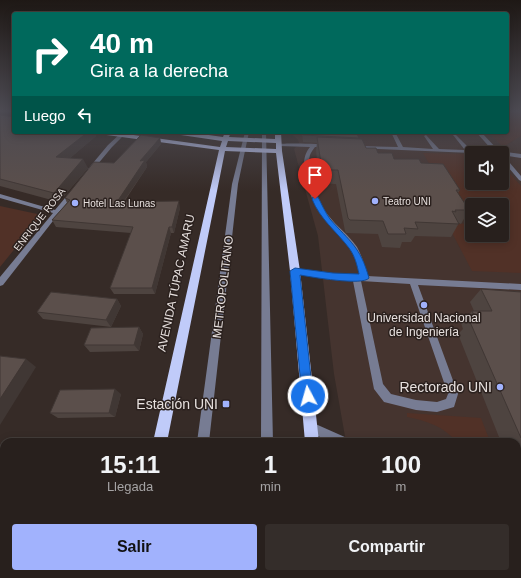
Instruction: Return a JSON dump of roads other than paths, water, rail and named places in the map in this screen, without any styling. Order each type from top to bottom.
[{"type":"main road","points":[[153,137],[223,144],[243,137]]},
{"type":"main road","points":[[194,137],[242,150],[264,150],[279,145]]},
{"type":"main road","name":"AVENIDA TÚPAC AMARU","points":[[161,438],[223,144],[226,137]]},
{"type":"main road","points":[[249,137],[279,145]]},
{"type":"main road","points":[[278,137],[295,271],[312,438]]},
{"type":"street","points":[[86,176],[120,137]]},
{"type":"street","name":"METROPOLITANO","points":[[204,438],[236,184],[246,137]]},
{"type":"street","points":[[263,137],[267,438]]},
{"type":"street","points":[[395,137],[401,148]]},
{"type":"street","points":[[427,137],[437,150]]},
{"type":"street","points":[[456,137],[465,147]]},
{"type":"street","points":[[483,137],[492,146]]},
{"type":"street","points":[[279,145],[334,146]]},
{"type":"street","points":[[314,145],[307,154],[307,172],[319,208],[327,220],[353,248],[360,262],[360,278],[378,386],[388,398],[416,405],[437,407],[450,403],[452,394],[413,281]]},
{"type":"street","points":[[348,146],[465,151]]},
{"type":"street","points":[[509,154],[521,156]]},
{"type":"street","points":[[509,166],[521,179]]},
{"type":"street","name":"ENRIQUE ROSA","points":[[0,283],[76,188]]},
{"type":"street","points":[[0,196],[56,212]]},
{"type":"street","points":[[295,271],[333,277],[521,287]]},
{"type":"street","points":[[311,427],[334,438]]},
{"type":"place","name":"Teatro UNI","points":[[375,201]]},
{"type":"place","name":"Hotel Las Lunas","points":[[75,203]]},
{"type":"place","name":"Universidad Nacional de Ingeniería","points":[[424,305]]},
{"type":"place","name":"Rectorado UNI","points":[[500,387]]},
{"type":"place","name":"Estación UNI","points":[[226,404]]}]
